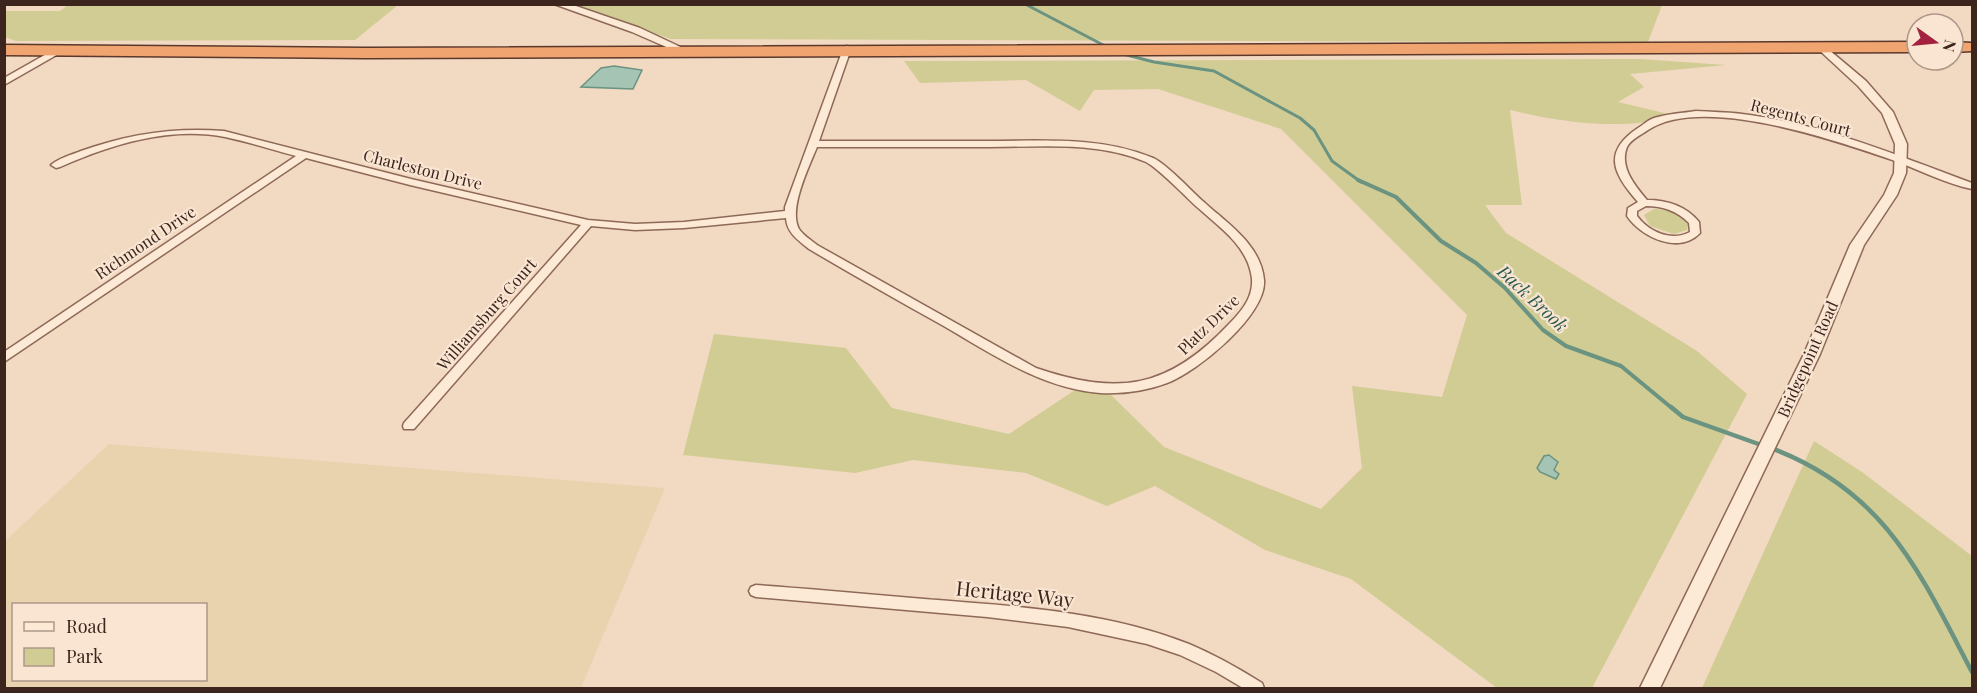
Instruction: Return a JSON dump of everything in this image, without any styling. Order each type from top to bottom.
[{"type":"highway","points":[[4,50],[366,53],[847,49],[1905,47]]},
{"type":"street","points":[[559,4],[636,30],[684,51]]},
{"type":"street","points":[[1822,47],[1881,104],[1895,129],[1902,162]]},
{"type":"street","points":[[789,214],[847,49]]},
{"type":"street","points":[[4,82],[57,51]]},
{"type":"street","name":"Regents Court","points":[[1644,203],[1629,186],[1623,173],[1620,157],[1623,144],[1635,130],[1648,122],[1682,114],[1729,114],[1784,124],[1972,186]]},
{"type":"street","name":"Charleston Drive","points":[[56,165],[114,141],[175,132],[224,134],[588,223],[635,227],[684,225],[789,214]]},
{"type":"street","name":"Platz Drive","points":[[789,214],[797,234],[813,247],[1032,371],[1063,382],[1090,388],[1128,388],[1166,379],[1185,369],[1233,327],[1251,307],[1257,295],[1257,276],[1250,254],[1242,242],[1160,167],[1136,154],[1086,144],[813,144]]},
{"type":"street","name":"Richmond Drive","points":[[4,358],[304,154]]},
{"type":"street","name":"Bridgepoint Road","points":[[1650,688],[1813,352],[1857,244],[1894,188],[1902,162]]},
{"type":"street","points":[[1644,203],[1662,204],[1682,211],[1694,222],[1695,233],[1684,239],[1674,239],[1642,228],[1632,216],[1632,210],[1644,203]]},
{"type":"street","name":"Williamsburg Court","points":[[409,426],[588,223]]},
{"type":"street","name":"Heritage Way","points":[[756,591],[1090,622],[1164,642],[1220,665],[1256,688]]},
{"type":"shaded area","points":[[614,66],[642,70],[633,89],[581,87],[601,68]]},
{"type":"shaded area","points":[[109,444],[665,488],[581,688],[5,688],[5,541]]},
{"type":"shaded area","points":[[1549,455],[1558,462],[1554,470],[1559,474],[1556,479],[1540,472],[1537,468],[1544,456]]},
{"type":"green space","points":[[68,5],[398,5],[355,40],[16,41],[5,37],[5,11],[60,11]]},
{"type":"green space","points":[[569,5],[1662,5],[1648,42],[1535,42],[671,39]]},
{"type":"green space","points":[[1640,59],[1726,65],[1630,74],[1644,87],[1618,102],[1677,116],[1657,121],[1594,124],[1551,119],[1510,110],[1522,205],[1485,205],[1506,233],[1697,351],[1747,394],[1592,688],[1497,688],[1351,579],[1265,550],[1155,486],[1107,506],[1026,473],[913,460],[855,473],[683,455],[714,334],[846,348],[892,408],[1009,434],[1075,390],[1110,394],[1164,447],[1321,509],[1362,468],[1352,386],[1442,397],[1467,315],[1281,129],[1158,89],[1094,90],[1080,111],[1026,80],[920,83],[904,61]]},
{"type":"green space","points":[[1654,209],[1677,214],[1688,224],[1687,230],[1674,234],[1650,226],[1644,215]]},
{"type":"green space","points":[[1814,441],[1862,472],[1972,556],[1972,688],[1702,688]]},
{"type":"waterway","name":"Back Brook","points":[[1025,4],[1107,47]]},
{"type":"waterway","name":"Back Brook","points":[[1119,53],[1154,62],[1214,71],[1300,118],[1314,130],[1332,161],[1359,180]]},
{"type":"waterway","name":"Back Brook","points":[[1359,180],[1396,197],[1441,241],[1476,263],[1505,288],[1543,330],[1566,346],[1621,366],[1673,409]]},
{"type":"waterway","name":"Back Brook","points":[[1671,407],[1683,417],[1764,446]]},
{"type":"waterway","name":"Back Brook","points":[[1771,448],[1810,466],[1843,487],[1871,511],[1915,568],[1972,672]]}]
